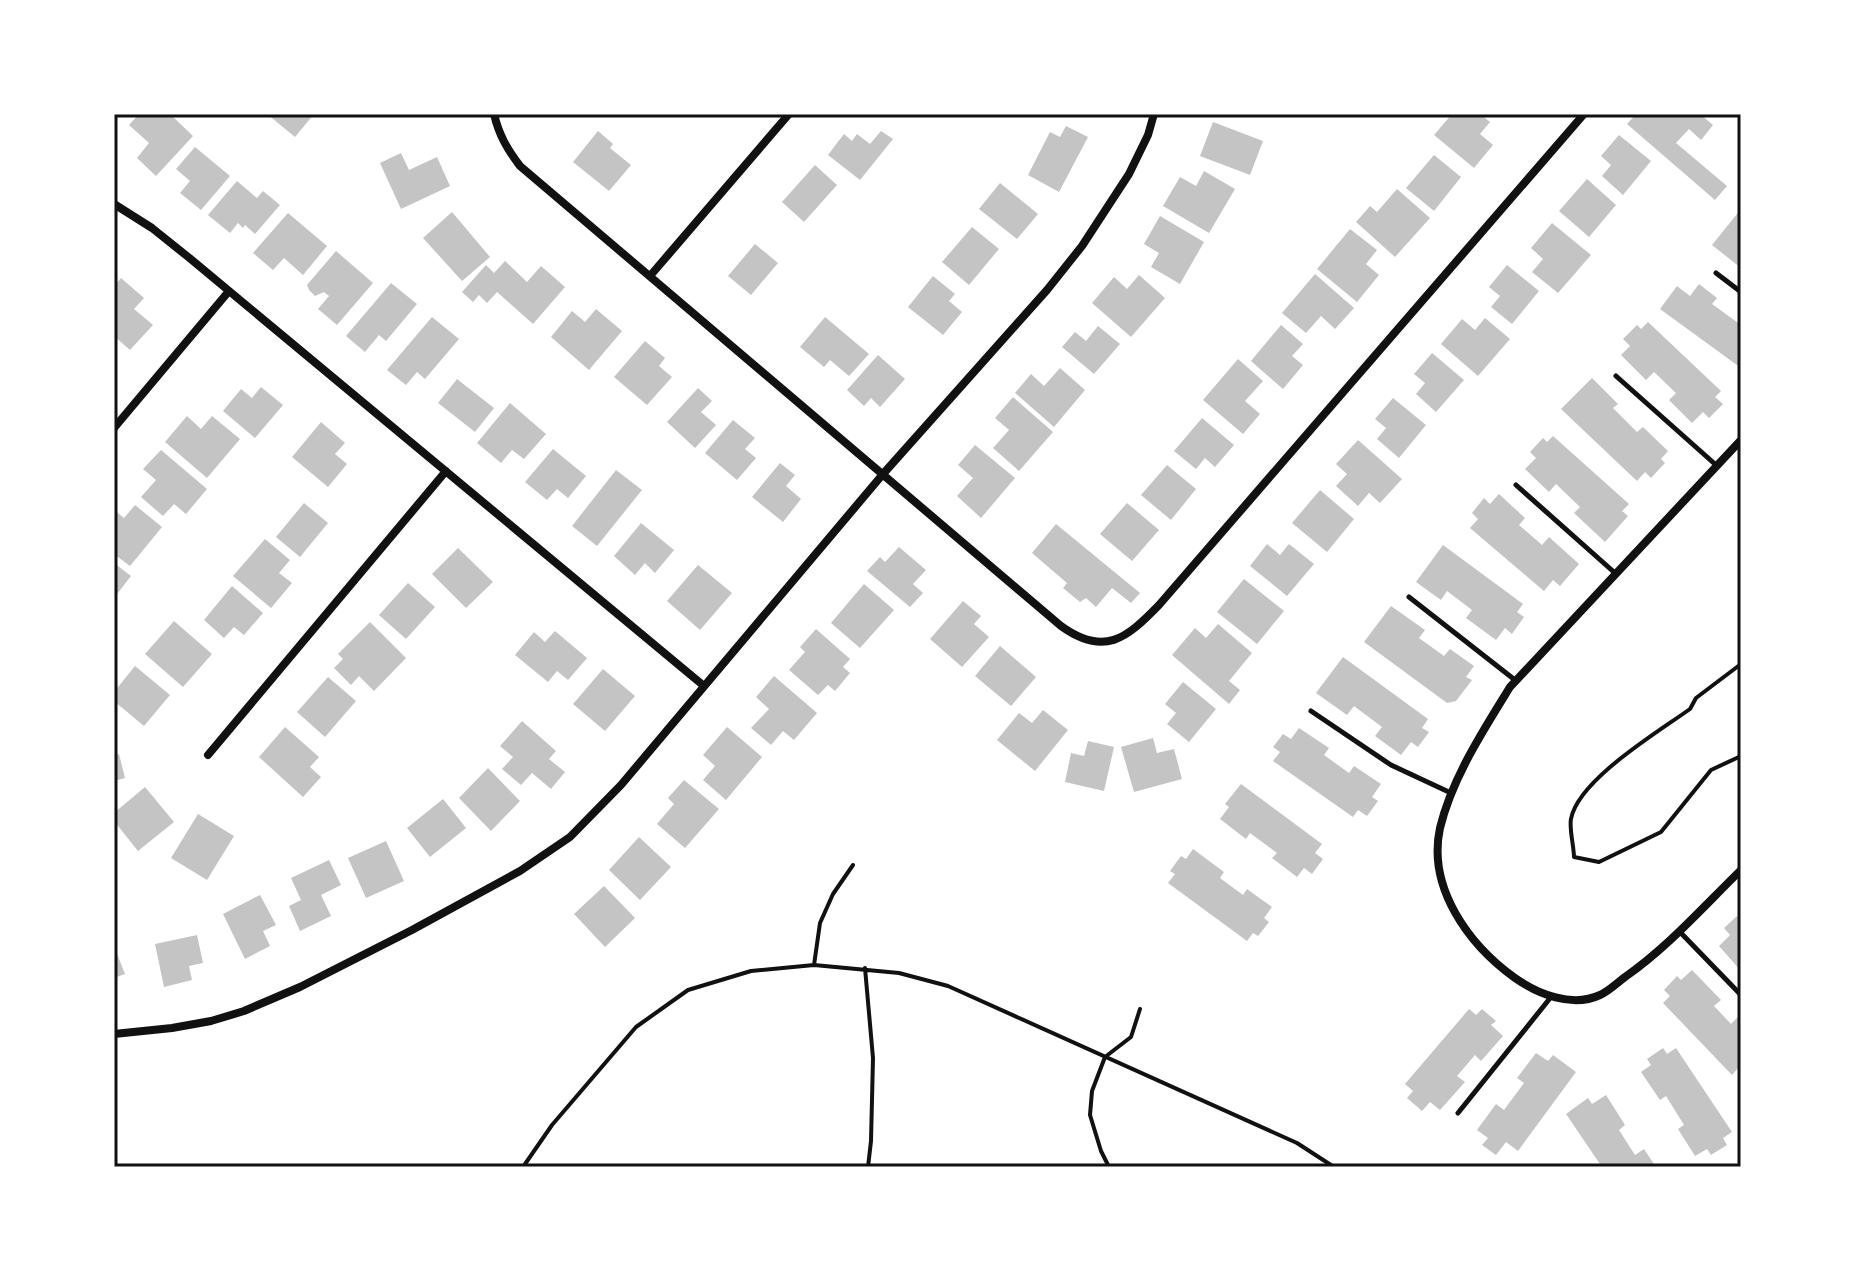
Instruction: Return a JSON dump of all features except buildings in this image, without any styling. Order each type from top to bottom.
[{"type":"street","points":[[494,114],[506,148],[520,166],[1061,626],[1082,639],[1103,643],[1113,642],[1131,632],[1159,605],[1584,114]]},
{"type":"street","points":[[650,276],[789,114]]},
{"type":"street","points":[[114,1034],[198,1023],[244,1011],[300,987],[520,871],[570,837],[621,785],[883,474],[1047,290],[1082,246],[1129,174],[1148,135],[1154,114]]},
{"type":"street","points":[[114,204],[152,228],[704,686]]},
{"type":"street","points":[[114,428],[229,291]]},
{"type":"street","points":[[1741,440],[1516,681],[1484,729],[1452,794],[1440,830],[1438,858],[1450,904],[1463,929],[1489,957],[1531,989],[1560,999],[1583,1000],[1600,995],[1649,960],[1741,870]]},
{"type":"street","points":[[208,755],[446,471]]},
{"type":"lane","points":[[1716,273],[1741,292]]},
{"type":"lane","points":[[1616,376],[1717,466]]},
{"type":"lane","points":[[1516,485],[1616,574]]},
{"type":"lane","points":[[1409,597],[1516,681]]},
{"type":"lane","points":[[1311,711],[1391,765],[1452,794]]},
{"type":"lane","points":[[1679,931],[1741,995]]},
{"type":"lane","points":[[1458,1113],[1552,996]]},
{"type":"path","points":[[1741,664],[1696,698],[1690,709],[1596,779],[1578,802],[1570,820],[1574,857],[1599,862],[1661,832],[1711,770],[1741,756]]},
{"type":"path","points":[[814,965],[820,923],[833,894],[853,865]]},
{"type":"path","points":[[523,1167],[552,1125],[636,1027],[688,990],[751,971],[814,965],[899,973],[948,986],[1297,1143],[1334,1167]]},
{"type":"path","points":[[865,968],[873,1058],[868,1167]]},
{"type":"path","points":[[1109,1167],[1090,1115],[1092,1091],[1105,1057],[1131,1037],[1140,1009]]}]
